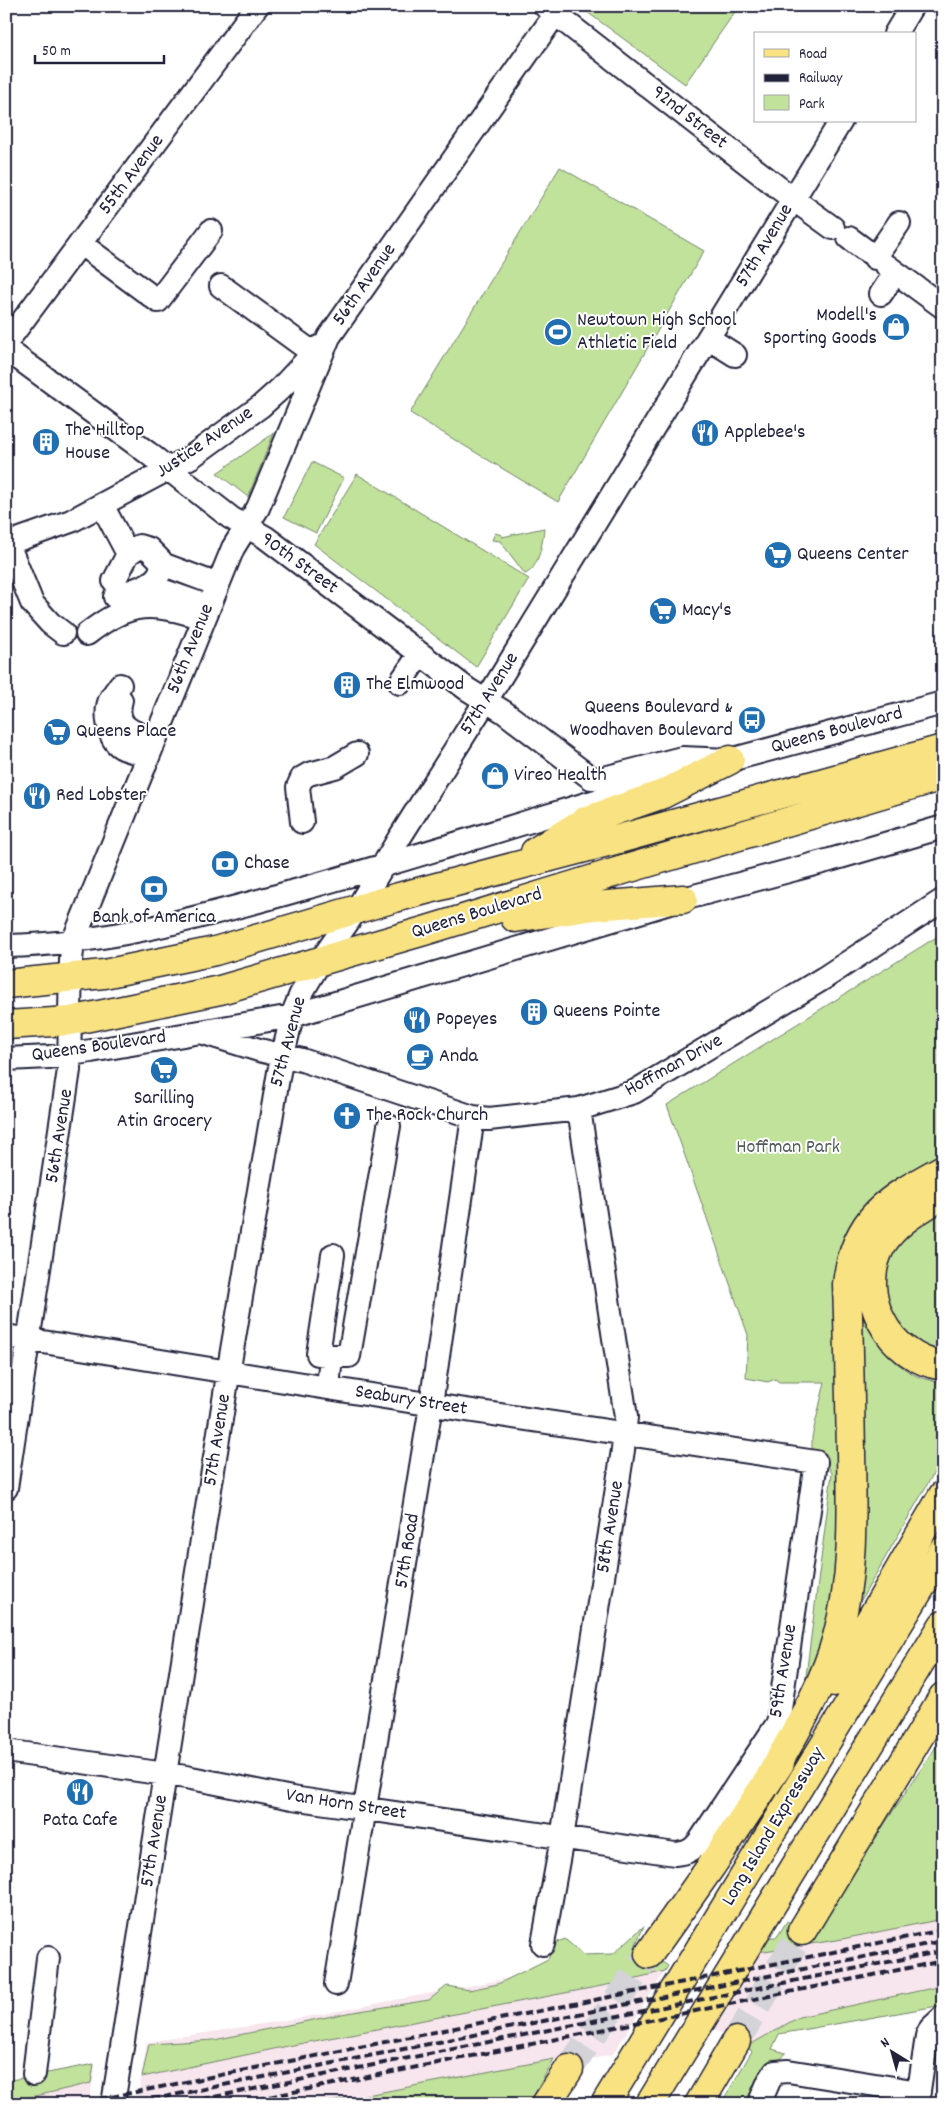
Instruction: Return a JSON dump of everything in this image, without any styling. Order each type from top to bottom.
[{"type":"main road","name":"Queens Boulevard","points":[[6,984],[104,974],[215,951],[358,909],[943,749]]},
{"type":"main road","points":[[510,867],[585,821],[663,794],[730,760]]},
{"type":"main road","name":"Queens Boulevard","points":[[6,1025],[70,1021],[220,990],[943,776]]},
{"type":"main road","points":[[424,931],[595,906],[683,899]]},
{"type":"main road","points":[[770,1777],[806,1710],[828,1663],[837,1638],[848,1582],[852,1520],[848,1284],[852,1255],[864,1229],[884,1206],[913,1185],[943,1169]]},
{"type":"main road","points":[[943,1195],[912,1213],[890,1234],[881,1246],[873,1275],[872,1291],[878,1318],[892,1338],[912,1354],[943,1366]]},
{"type":"main road","points":[[649,1954],[814,1716],[943,1495]]},
{"type":"main road","name":"Long Island Expressway","points":[[605,2104],[943,1551]]},
{"type":"main road","name":"Long Island Expressway","points":[[650,2104],[943,1625]]},
{"type":"main road","points":[[802,1931],[943,1697]]},
{"type":"main road","points":[[902,1764],[943,1713]]},
{"type":"main road","points":[[699,2104],[736,2042]]},
{"type":"main road","points":[[546,2104],[569,2069]]},
{"type":"street","name":"55th Avenue","points":[[6,343],[257,6]]},
{"type":"street","points":[[896,32],[912,6]]},
{"type":"street","name":"92nd Street","points":[[554,9],[794,199],[943,307]]},
{"type":"street","name":"56th Avenue","points":[[6,1488],[70,1054],[70,978],[73,942],[233,548],[258,508],[329,337],[554,9]]},
{"type":"street","name":"57th Avenue","points":[[113,2104],[228,1371],[282,1056],[292,1016],[301,994],[321,960],[358,909],[382,866],[486,701],[840,122]]},
{"type":"street","points":[[880,294],[881,262],[899,223]]},
{"type":"street","points":[[81,244],[158,300],[211,231]]},
{"type":"street","points":[[221,286],[313,353]]},
{"type":"street","name":"Justice Avenue","points":[[7,544],[71,521],[191,457],[261,406],[280,389],[329,337]]},
{"type":"street","points":[[708,338],[735,355]]},
{"type":"street","name":"90th Street","points":[[6,349],[231,518],[264,537],[466,689],[504,712],[591,778],[604,778],[682,758],[730,760]]},
{"type":"street","points":[[108,502],[134,550]]},
{"type":"street","points":[[7,544],[32,603],[50,623],[63,633]]},
{"type":"street","points":[[134,550],[149,549],[155,575]]},
{"type":"street","points":[[134,550],[114,589],[155,575],[211,602]]},
{"type":"street","points":[[87,634],[113,615],[128,609],[211,602]]},
{"type":"street","points":[[400,682],[420,654]]},
{"type":"street","points":[[126,685],[120,708],[123,722],[130,731],[152,747]]},
{"type":"street","name":"Queens Boulevard","points":[[6,946],[49,945],[73,942],[207,915],[382,866],[730,760],[943,703]]},
{"type":"street","points":[[302,822],[298,787],[302,778],[309,774],[335,767],[357,754]]},
{"type":"street","name":"Queens Boulevard","points":[[6,1059],[70,1054],[292,1016],[683,899],[830,860],[943,827]]},
{"type":"street","name":"Hoffman Drive","points":[[200,1032],[302,1060],[473,1117],[488,1118],[579,1109],[642,1088],[824,978],[943,900]]},
{"type":"street","name":"58th Avenue","points":[[543,1944],[562,1838],[625,1434],[626,1417],[579,1109]]},
{"type":"street","name":"57th Road","points":[[336,1984],[431,1404],[473,1117]]},
{"type":"street","points":[[333,1255],[318,1354],[349,1356],[389,1126]]},
{"type":"street","name":"Seabury Street","points":[[6,1336],[328,1388],[816,1462]]},
{"type":"street","points":[[328,1388],[331,1356]]},
{"type":"street","name":"59th Avenue","points":[[686,1853],[699,1842],[778,1723],[816,1462]]},
{"type":"street","name":"Van Horn Street","points":[[6,1751],[165,1775],[292,1798],[675,1854],[686,1853]]},
{"type":"street","points":[[34,2074],[48,1958]]},
{"type":"street","points":[[759,2104],[768,2081],[776,2072],[788,2071],[918,2098],[928,2036],[939,2019]]},
{"type":"shaded area","points":[[943,1899],[943,2000],[775,2032],[746,2047],[712,2028],[767,1937],[777,1937],[787,1921],[811,1936]]},
{"type":"shaded area","points":[[608,1959],[668,1966],[613,2054],[593,2059],[580,2077],[554,2059],[544,2079],[535,2086],[429,2104],[137,2104],[147,2042],[312,2016]]},
{"type":"shaded area","points":[[95,2065],[89,2104],[6,2104],[6,2084]]},
{"type":"green space","points":[[592,6],[739,6],[685,84],[587,12]]},
{"type":"green space","name":"Newtown High School Athletic Field","points":[[560,167],[704,251],[558,502],[410,413]]},
{"type":"green space","points":[[274,433],[248,497],[217,473]]},
{"type":"green space","points":[[312,462],[344,478],[316,533],[284,517]]},
{"type":"green space","points":[[357,474],[529,579],[476,667],[314,544]]},
{"type":"green space","points":[[544,528],[537,561],[534,567],[525,574],[500,541],[492,540],[495,533],[502,535],[502,537]]},
{"type":"green space","name":"Hoffman Park","points":[[943,933],[943,1157],[884,1192],[836,1360],[837,1439],[840,1459],[837,1597],[803,1699],[832,1473],[825,1461],[812,1448],[812,1437],[825,1382],[779,1382],[775,1379],[768,1382],[746,1378],[748,1335],[667,1105]]},
{"type":"green space","points":[[943,1211],[943,1353],[923,1349],[882,1312],[888,1250],[894,1253],[911,1229]]},
{"type":"green space","points":[[861,1313],[883,1349],[899,1364],[917,1376],[943,1384],[943,1457],[853,1614]]},
{"type":"green space","points":[[943,1736],[943,1919],[837,1940],[758,1952],[767,1937],[777,1937],[787,1921],[810,1936]]},
{"type":"green space","points":[[644,1926],[636,1944],[668,1966],[665,1971],[612,1984],[288,2046],[142,2077],[149,2044],[214,2040],[347,2013],[429,2000],[447,1986],[469,1990],[498,1984],[548,1959],[555,1943],[565,1939],[583,1955],[613,1954]]},
{"type":"green space","points":[[937,1987],[943,1996],[943,2005],[779,2034],[772,2049],[786,2053],[763,2071],[746,2104],[721,2104],[752,2051],[746,2047],[799,2017]]},
{"type":"green space","points":[[554,2059],[529,2104],[320,2104]]},
{"type":"green space","points":[[94,2064],[91,2083],[6,2103],[6,2081]]},
{"type":"tunnel","points":[[736,2041],[802,1931]]},
{"type":"tunnel","points":[[569,2069],[649,1954]]},
{"type":"railway","points":[[76,2104],[943,1930]]},
{"type":"railway","points":[[129,2104],[943,1941]]},
{"type":"railway","points":[[179,2104],[943,1951]]},
{"type":"railway","points":[[234,2104],[943,1961]]},
{"type":"place","name":"Modell's Sporting Goods","points":[[896,327]]},
{"type":"place","name":"Newtown High School Athletic Field","points":[[558,332]]},
{"type":"place","name":"Applebee's","points":[[705,433]]},
{"type":"place","name":"The Hilltop House","points":[[46,442]]},
{"type":"place","name":"Queens Center","points":[[778,555]]},
{"type":"place","name":"Macy's","points":[[663,611]]},
{"type":"place","name":"The Elmwood","points":[[347,685]]},
{"type":"place","name":"Queens Boulevard & Woodhaven Boulevard","points":[[752,720]]},
{"type":"place","name":"Queens Place","points":[[57,732]]},
{"type":"place","name":"Vireo Health","points":[[495,776]]},
{"type":"place","name":"Red Lobster","points":[[37,796]]},
{"type":"place","name":"Chase","points":[[225,864]]},
{"type":"place","name":"Bank of America","points":[[154,889]]},
{"type":"place","name":"Queens Pointe","points":[[534,1012]]},
{"type":"place","name":"Popeyes","points":[[417,1020]]},
{"type":"place","name":"Anda","points":[[420,1057]]},
{"type":"place","name":"Sarilling Atin Grocery","points":[[164,1070]]},
{"type":"place","name":"The Rock Church","points":[[347,1116]]},
{"type":"place","name":"Pata Cafe","points":[[80,1792]]}]
